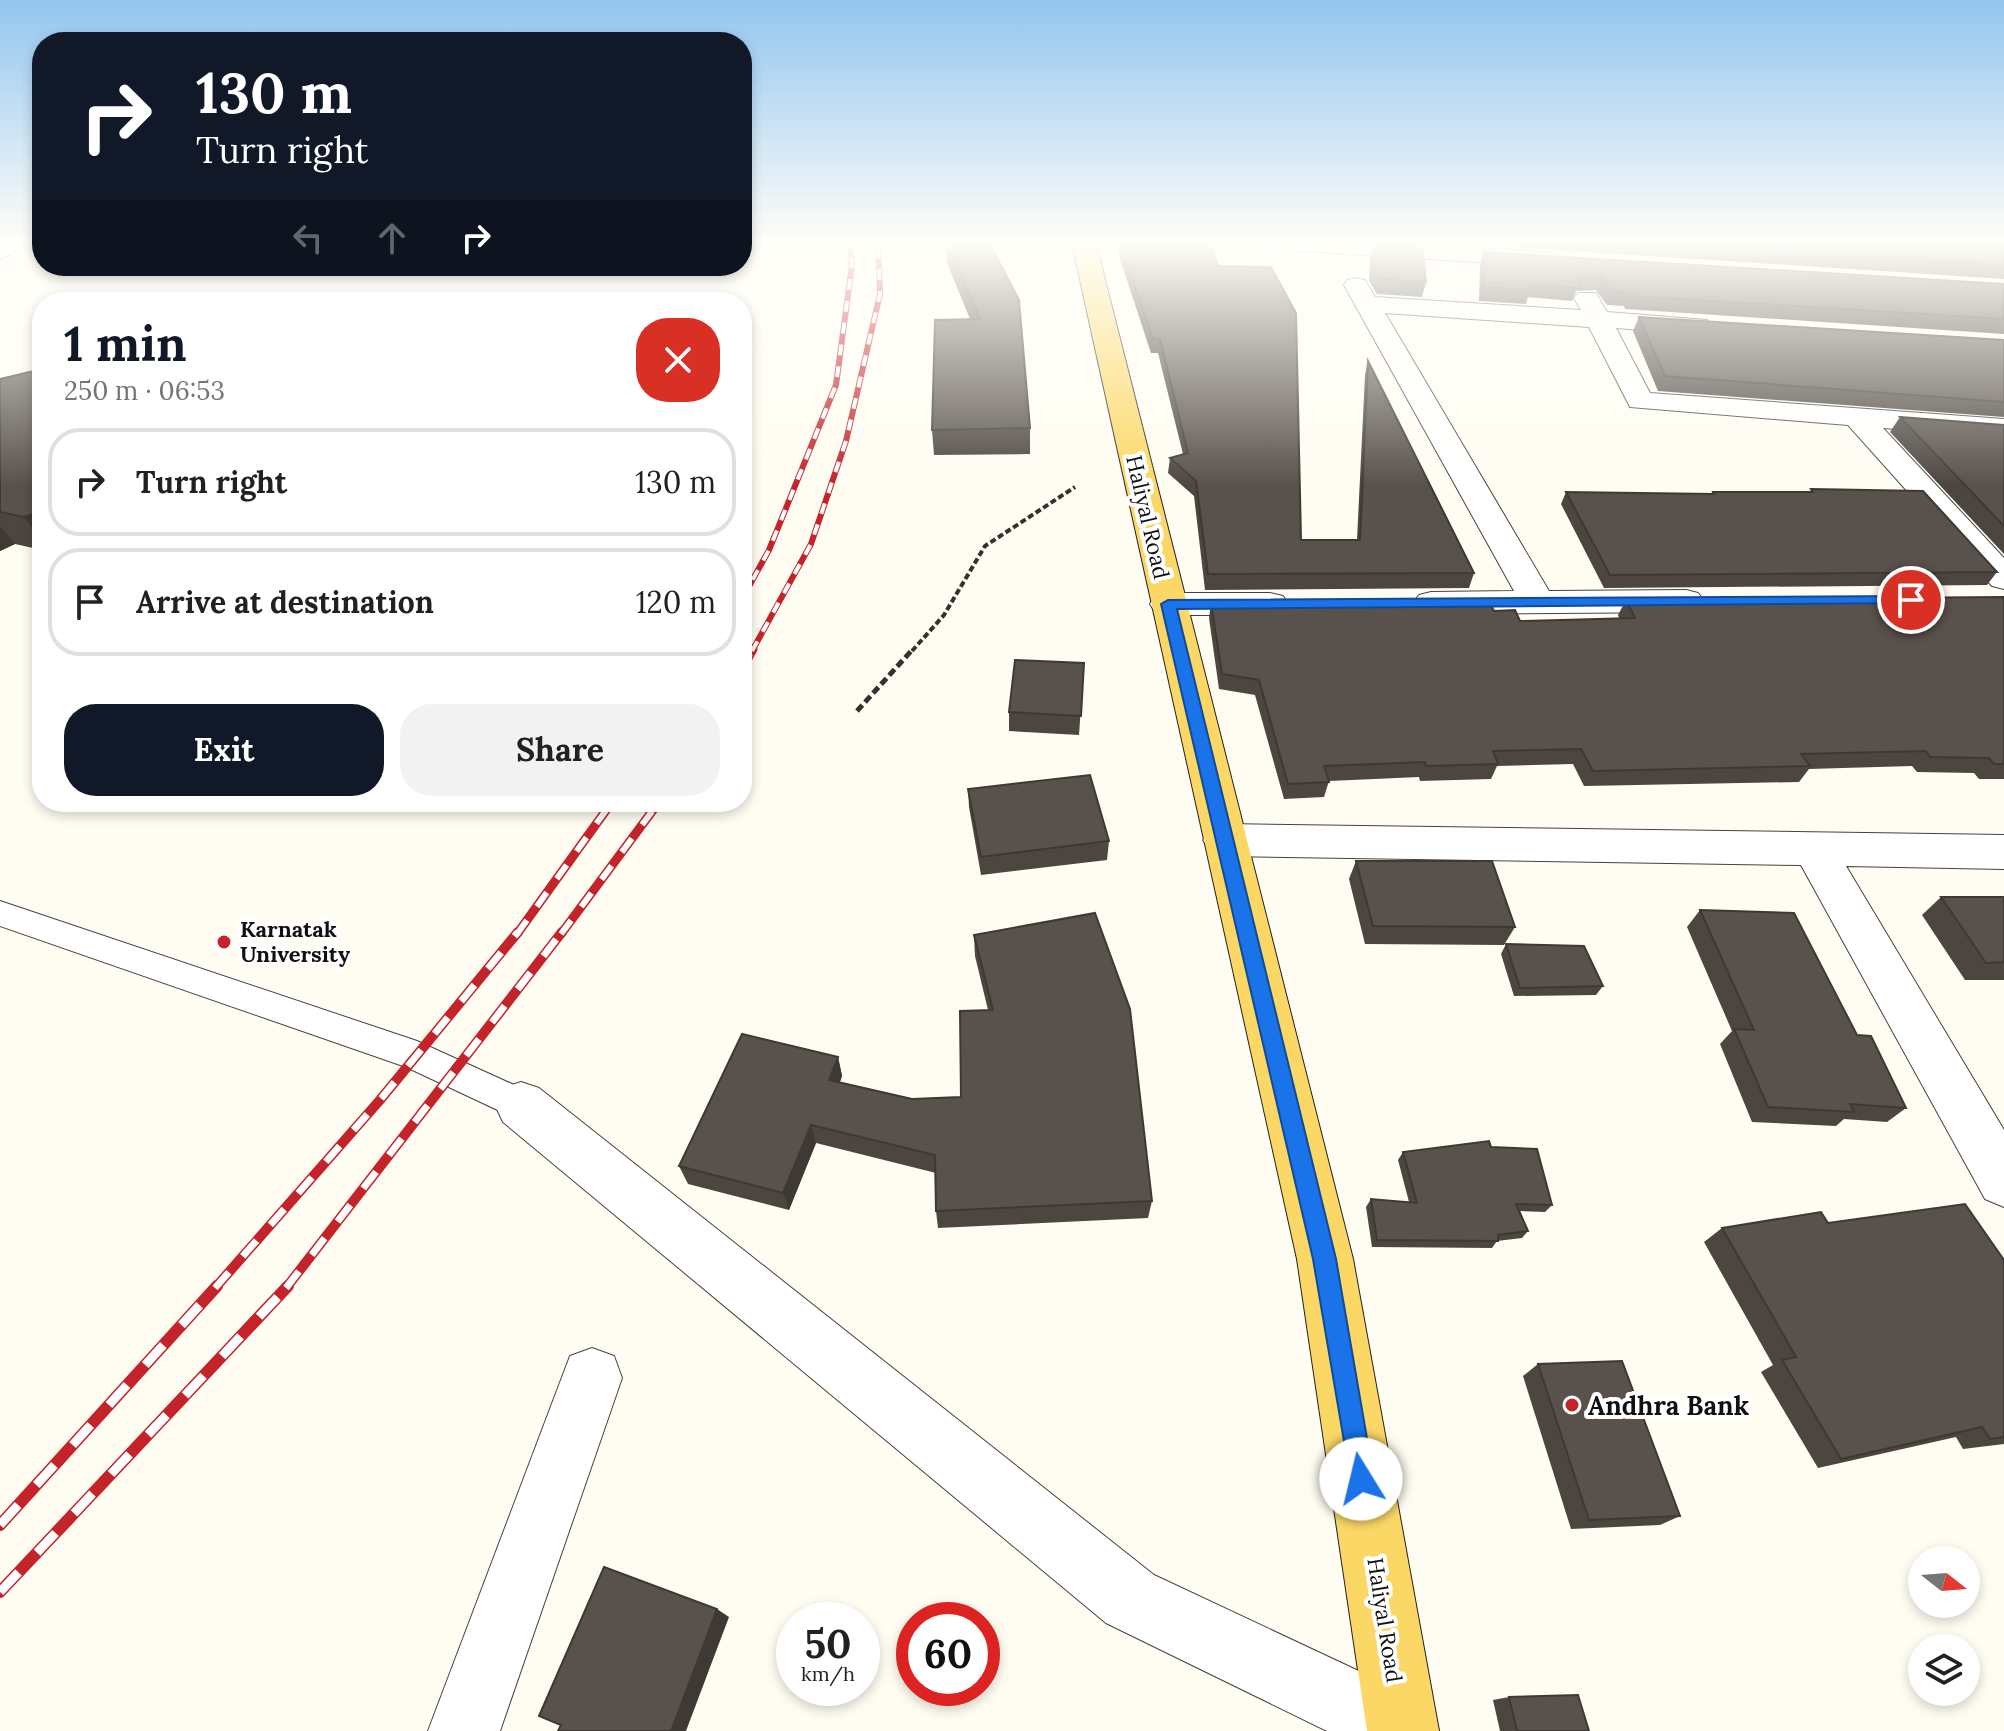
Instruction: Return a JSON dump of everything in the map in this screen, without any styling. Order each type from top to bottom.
[{"type":"main road","name":"Haliyal Road","points":[[1103,325],[1325,1259],[1403,1731]]},
{"type":"street","points":[[1379,325],[1538,602]]},
{"type":"street","points":[[1599,325],[1640,401],[2004,428]]},
{"type":"street","points":[[1682,325],[1722,327]]},
{"type":"street","points":[[1857,417],[2004,579]]},
{"type":"street","points":[[1400,603],[1725,601]]},
{"type":"street","points":[[1168,604],[1307,604]]},
{"type":"street","points":[[1225,840],[2004,852]]},
{"type":"street","points":[[1814,849],[2004,1181]]},
{"type":"street","points":[[521,1105],[1130,1599],[1403,1731]]},
{"type":"street","points":[[464,1731],[592,1378]]},
{"type":"lane","points":[[0,913],[417,1056],[521,1105]]},
{"type":"path","points":[[857,711],[944,615],[985,546],[1075,487]]},
{"type":"building","points":[[935,325],[1021,325],[1030,428],[932,430]]},
{"type":"building","points":[[1148,325],[1296,325],[1301,540],[1360,540],[1368,361],[1474,573],[1208,574],[1196,481],[1170,458],[1188,453],[1160,339],[1153,339]]},
{"type":"building","points":[[1642,325],[1762,325],[2004,340],[2004,402],[1665,376]]},
{"type":"building","points":[[32,371],[32,514],[24,517],[0,512],[0,379]]},
{"type":"building","points":[[1900,417],[2004,425],[2004,526]]},
{"type":"building","points":[[1811,489],[1923,491],[1997,572],[1610,575],[1566,492],[1714,494],[1813,492]]},
{"type":"building","points":[[2004,597],[2004,764],[1994,764],[1989,758],[1930,757],[1926,751],[1801,754],[1810,766],[1593,771],[1581,749],[1493,751],[1498,764],[1426,766],[1425,762],[1324,766],[1329,782],[1288,784],[1259,680],[1222,674],[1211,603],[1489,601],[1494,611],[1515,610],[1520,621],[1635,618],[1626,600]]},
{"type":"building","points":[[1015,660],[1084,663],[1081,716],[1009,712]]},
{"type":"building","points":[[1090,775],[1109,841],[981,857],[968,789]]},
{"type":"building","points":[[1356,861],[1492,861],[1515,927],[1373,926]]},
{"type":"building","points":[[1941,897],[2004,897],[2004,962],[1986,963]]},
{"type":"building","points":[[1700,910],[1794,913],[1857,1035],[1871,1036],[1906,1108],[1850,1104],[1854,1112],[1768,1107],[1734,1029],[1754,1030]]},
{"type":"building","points":[[1095,913],[1130,1009],[1152,1201],[936,1211],[935,1155],[811,1125],[783,1193],[679,1166],[742,1034],[838,1057],[829,1080],[912,1099],[961,1097],[960,1011],[993,1010],[974,935]]},
{"type":"building","points":[[1506,944],[1584,946],[1603,986],[1520,988]]},
{"type":"building","points":[[1489,1141],[1491,1147],[1537,1149],[1552,1205],[1516,1204],[1528,1231],[1498,1235],[1498,1241],[1377,1240],[1371,1199],[1417,1203],[1403,1152]]},
{"type":"building","points":[[1965,1204],[2004,1260],[2004,1437],[1990,1439],[1982,1427],[1841,1459],[1782,1360],[1796,1357],[1722,1228],[1821,1212],[1828,1223]]},
{"type":"building","points":[[1622,1361],[1680,1516],[1589,1520],[1538,1364]]},
{"type":"building","points":[[604,1567],[717,1609],[671,1731],[558,1731],[561,1725],[539,1716]]},
{"type":"building","points":[[1578,1695],[1589,1731],[1517,1731],[1509,1697]]},
{"type":"railway","points":[[752,581],[769,550],[836,385],[844,325]]},
{"type":"railway","points":[[752,651],[811,544],[846,441],[873,325]]},
{"type":"railway","points":[[517,934],[605,812]]},
{"type":"railway","points":[[561,934],[652,812]]},
{"type":"railway","points":[[215,1288],[380,1100],[518,932]]},
{"type":"railway","points":[[286,1288],[562,932]]},
{"type":"railway","points":[[0,1525],[217,1286]]},
{"type":"railway","points":[[0,1592],[288,1286]]},
{"type":"place","name":"Karnatak University","points":[[224,942]]},
{"type":"place","name":"Andhra Bank","points":[[1572,1405]]},
{"type":"route","points":[[1361,1479],[1325,1259],[1168,604],[1911,600]]}]
